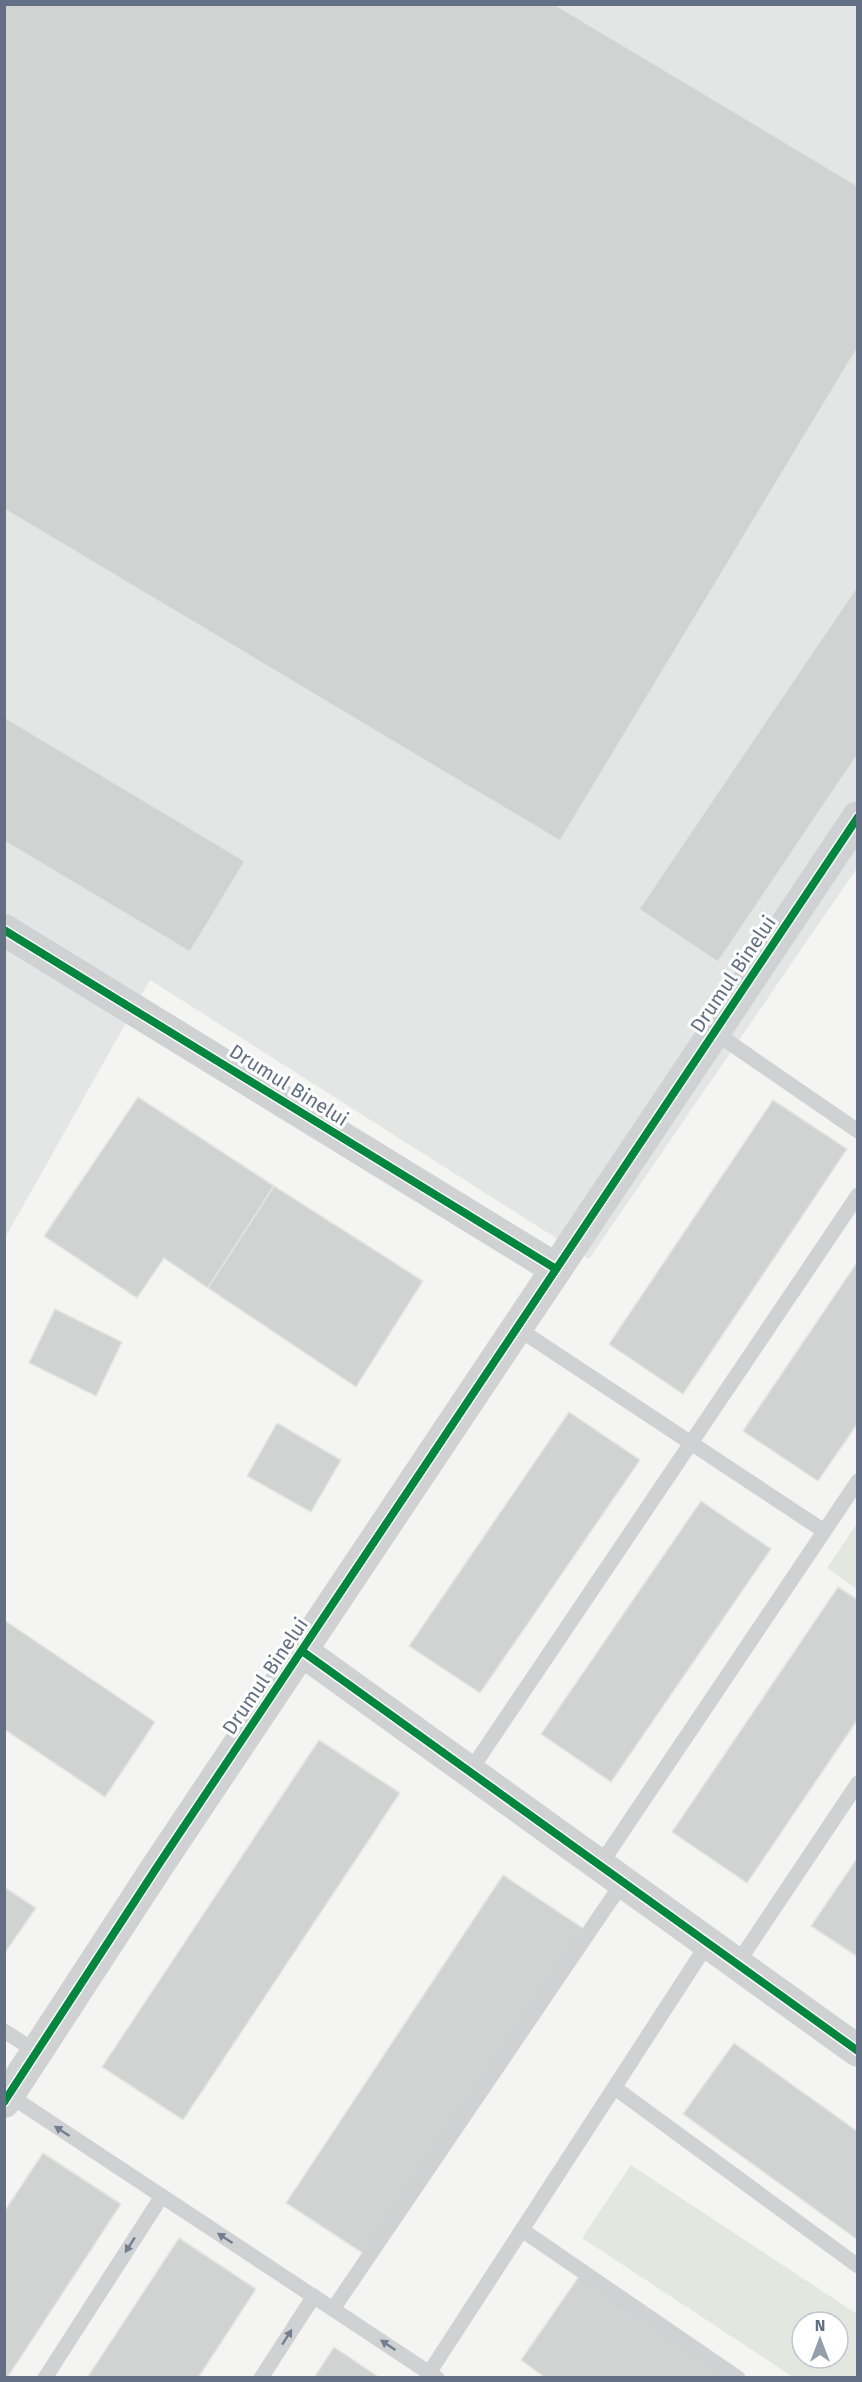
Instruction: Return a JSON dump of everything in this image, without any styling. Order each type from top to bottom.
[{"type":"street","name":"Drumul Binelui","points":[[7,2099],[516,1328],[858,817]]},
{"type":"street","name":"Drumul Binelui","points":[[4,930],[556,1269]]},
{"type":"street","points":[[302,1651],[858,2051]]},
{"type":"lane","points":[[714,1032],[858,1131]]},
{"type":"lane","points":[[470,1771],[858,1194]]},
{"type":"lane","points":[[516,1328],[824,1532]]},
{"type":"lane","points":[[333,2309],[612,1874],[858,1481]]},
{"type":"lane","points":[[737,1964],[858,1783]]},
{"type":"lane","points":[[7,2099],[162,2196],[433,2375],[522,2230],[708,1943]]},
{"type":"lane","points":[[4,2031],[37,2052]]},
{"type":"lane","points":[[615,2088],[858,2266]]},
{"type":"lane","points":[[45,2378],[162,2196]]},
{"type":"lane","points":[[522,2230],[738,2378]]},
{"type":"lane","points":[[261,2378],[314,2296]]},
{"type":"shaded area","points":[[5,5],[857,5],[857,868],[589,1259],[150,980],[5,1238]]},
{"type":"shaded area","points":[[857,1523],[857,1589],[827,1568]]},
{"type":"shaded area","points":[[631,2165],[857,2314],[857,2377],[793,2377],[582,2238]]},
{"type":"building","points":[[4,4],[554,4],[858,186],[858,347],[560,841],[4,509]]},
{"type":"building","points":[[858,585],[858,754],[718,962],[639,909]]},
{"type":"building","points":[[4,717],[245,861],[190,952],[4,841]]},
{"type":"building","points":[[138,1097],[274,1186],[208,1288],[164,1258],[137,1298],[44,1236]]},
{"type":"building","points":[[773,1100],[847,1149],[683,1394],[609,1344]]},
{"type":"building","points":[[274,1186],[423,1281],[356,1387],[208,1288]]},
{"type":"building","points":[[858,1261],[858,1423],[818,1481],[743,1431]]},
{"type":"building","points":[[55,1309],[122,1342],[96,1396],[29,1363]]},
{"type":"building","points":[[569,1412],[640,1460],[480,1693],[409,1646]]},
{"type":"building","points":[[277,1423],[341,1460],[311,1512],[247,1476]]},
{"type":"building","points":[[701,1501],[771,1549],[611,1782],[541,1734]]},
{"type":"building","points":[[838,1587],[858,1600],[858,1719],[747,1883],[672,1832]]},
{"type":"building","points":[[4,1620],[155,1722],[105,1797],[4,1729]]},
{"type":"building","points":[[319,1740],[400,1793],[183,2120],[102,2067]]},
{"type":"building","points":[[858,1857],[858,1957],[811,1926]]},
{"type":"building","points":[[503,1875],[584,1929],[367,2256],[286,2203]]},
{"type":"building","points":[[4,1887],[36,1908],[4,1954]]},
{"type":"building","points":[[734,2043],[858,2132],[858,2240],[683,2114]]},
{"type":"building","points":[[43,2153],[121,2204],[7,2378],[4,2378],[4,2212]]},
{"type":"building","points":[[179,2238],[256,2289],[198,2378],[87,2378]]},
{"type":"building","points":[[580,2275],[729,2378],[546,2378],[521,2360]]},
{"type":"building","points":[[334,2347],[380,2378],[314,2378]]},
{"type":"cycle path","points":[[4,2102],[159,1864],[858,817]]},
{"type":"cycle path","points":[[4,930],[556,1269]]},
{"type":"cycle path","points":[[302,1651],[858,2051]]}]
